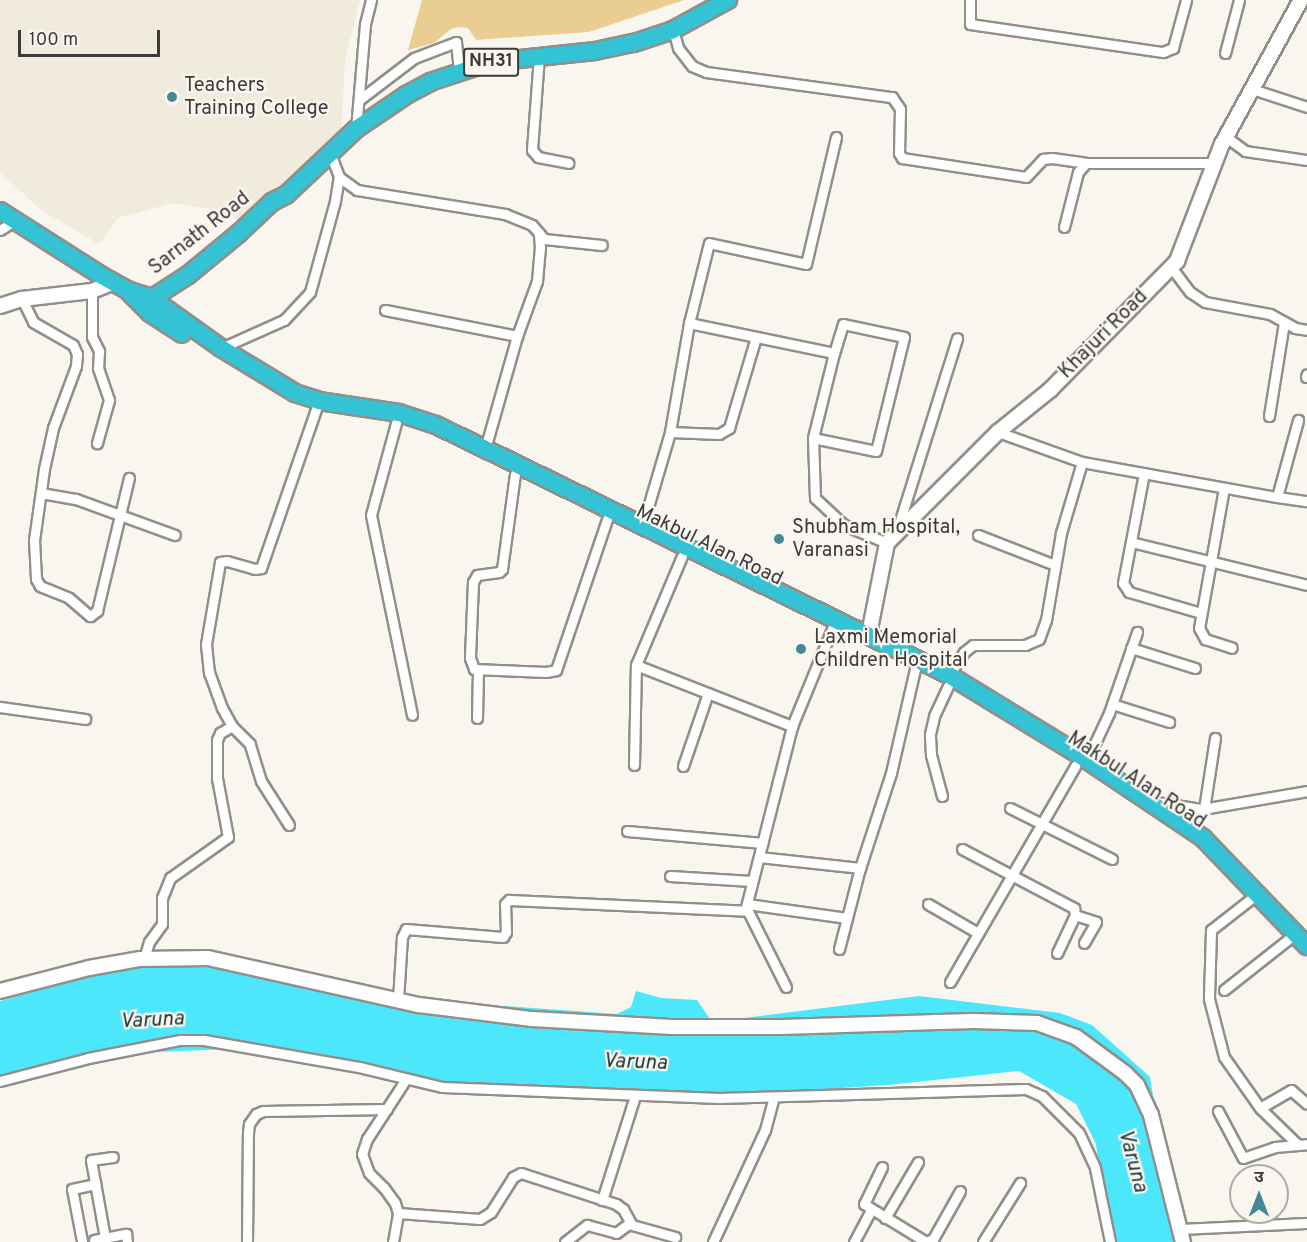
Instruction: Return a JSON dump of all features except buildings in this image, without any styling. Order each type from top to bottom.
[{"type":"highway","name":"Sarnath Road","points":[[150,305],[188,276],[272,202],[286,195],[356,129],[406,95],[459,71],[491,62],[595,51],[634,43],[673,30],[728,0]]},
{"type":"highway","points":[[5,220],[150,305]]},
{"type":"highway","name":"Makbul Alan Road","points":[[150,305],[295,393],[319,401],[399,413],[436,425],[869,634],[1081,763],[1229,864]]},
{"type":"highway","name":"Makbul Alan Road","points":[[150,305],[265,388],[316,409],[396,423],[439,438],[832,629],[918,664]]},
{"type":"highway","name":"Makbul Alan Road","points":[[1081,763],[1150,801],[1203,838],[1301,940]]},
{"type":"street","points":[[356,129],[365,24],[371,0]]},
{"type":"street","points":[[970,0],[970,24],[1163,52],[1173,48],[1186,0]]},
{"type":"street","points":[[1225,53],[1239,0]]},
{"type":"street","name":"Khajuri Road","points":[[892,538],[998,432],[1050,390],[1177,261],[1226,137],[1301,0]]},
{"type":"street","points":[[673,30],[678,48],[692,66],[706,72],[892,97],[900,109],[899,153],[902,158],[1026,177],[1043,159],[1086,163],[1215,163]]},
{"type":"street","points":[[359,100],[414,58],[456,42],[459,71]]},
{"type":"street","points":[[539,56],[532,150],[538,157],[568,163]]},
{"type":"street","points":[[1252,89],[1307,107]]},
{"type":"street","points":[[643,524],[670,432],[689,323],[709,243],[806,264],[836,137]]},
{"type":"street","points":[[1226,137],[1245,151],[1307,160]]},
{"type":"street","points":[[220,348],[284,320],[310,292],[333,211],[339,177],[330,153]]},
{"type":"street","points":[[1064,227],[1078,172],[1086,163]]},
{"type":"street","points":[[339,177],[357,190],[505,214],[531,225],[544,239],[602,245]]},
{"type":"street","points":[[485,449],[517,336],[537,282],[539,233]]},
{"type":"street","points":[[1171,267],[1190,292],[1205,303],[1262,313],[1295,328],[1307,330]]},
{"type":"street","points":[[0,306],[22,299],[121,286]]},
{"type":"street","points":[[92,291],[92,337],[99,351],[98,368],[109,400],[97,443]]},
{"type":"street","points":[[22,299],[33,322],[73,345],[77,354],[76,366],[53,428],[41,493],[34,540],[37,582],[44,589],[69,598],[90,616],[97,611],[129,478]]},
{"type":"street","points":[[385,310],[517,336]]},
{"type":"street","points":[[1269,416],[1284,322]]},
{"type":"street","points":[[689,323],[834,353]]},
{"type":"street","points":[[813,438],[876,451],[904,337],[843,324],[813,438],[815,498],[844,525],[892,538]]},
{"type":"street","points":[[670,432],[719,434],[729,428],[756,337]]},
{"type":"street","points":[[869,634],[892,538],[957,338]]},
{"type":"street","points":[[289,825],[261,781],[250,744],[232,726],[216,695],[206,657],[219,564],[224,560],[255,569],[261,568],[292,472],[316,409]]},
{"type":"street","points":[[1277,497],[1298,420]]},
{"type":"street","points":[[396,423],[371,515],[412,715]]},
{"type":"street","points":[[998,432],[1082,462],[1307,501]]},
{"type":"street","points":[[942,796],[931,755],[930,734],[948,681],[964,652],[973,645],[1025,645],[1039,639],[1046,620],[1060,533],[1082,462]]},
{"type":"street","points":[[1144,473],[1123,583],[1129,591],[1201,613]]},
{"type":"street","points":[[515,474],[502,569],[499,572],[477,575],[473,582],[470,658],[472,667],[478,670],[556,670],[607,519]]},
{"type":"street","points":[[1224,488],[1199,628],[1205,639],[1232,648]]},
{"type":"street","points":[[41,493],[68,498],[120,514],[176,535]]},
{"type":"street","points":[[978,535],[1055,565]]},
{"type":"street","points":[[1131,542],[1307,585]]},
{"type":"street","points":[[634,765],[636,665],[682,556]]},
{"type":"street","points":[[786,987],[747,907],[792,726],[832,629]]},
{"type":"street","points":[[950,982],[1042,823],[1081,763],[1112,704],[1137,632]]},
{"type":"street","points":[[1131,648],[1195,668]]},
{"type":"street","points":[[839,949],[860,868],[891,773],[918,664]]},
{"type":"street","points":[[636,665],[792,726]]},
{"type":"street","points":[[477,718],[478,670]]},
{"type":"street","points":[[683,766],[708,693]]},
{"type":"street","points":[[1112,704],[1169,722]]},
{"type":"street","points":[[0,707],[85,719]]},
{"type":"street","points":[[144,959],[149,942],[162,924],[162,898],[170,878],[228,837],[217,778],[217,740],[220,734],[232,726]]},
{"type":"street","points":[[1204,809],[1215,738]]},
{"type":"street","points":[[1150,801],[1204,809],[1307,791]]},
{"type":"street","points":[[1010,808],[1113,859]]},
{"type":"street","points":[[627,831],[762,843]]},
{"type":"street","points":[[962,849],[1075,910],[1075,915],[1057,953]]},
{"type":"street","points":[[759,856],[860,868]]},
{"type":"street","points":[[670,876],[752,881]]},
{"type":"street","points":[[1257,894],[1211,930],[1209,999],[1224,1057],[1260,1108],[1303,1144]]},
{"type":"street","points":[[398,1000],[402,937],[406,929],[502,937],[506,933],[505,904],[508,900],[747,907],[847,918]]},
{"type":"street","points":[[928,904],[978,933]]},
{"type":"street","points":[[1075,915],[1096,922],[1084,943]]},
{"type":"street","points":[[1224,990],[1301,940]]},
{"type":"street","points":[[0,991],[89,968],[144,959],[208,958],[398,1000],[488,1015],[672,1027],[781,1027],[1014,1021],[1055,1028],[1076,1036],[1125,1072],[1145,1099],[1182,1236],[1307,1223]]},
{"type":"street","points":[[0,1081],[88,1058],[180,1040],[204,1040],[359,1067],[442,1087],[635,1096],[774,1097],[1014,1088],[1034,1092],[1067,1118],[1088,1149],[1110,1242]]},
{"type":"street","points":[[393,1242],[398,1214],[391,1196],[369,1173],[363,1161],[363,1147],[406,1079]]},
{"type":"street","points":[[1260,1108],[1290,1090],[1307,1104]]},
{"type":"street","points":[[602,1200],[635,1096]]},
{"type":"street","points":[[713,1242],[765,1130],[774,1097]]},
{"type":"street","points":[[247,1242],[248,1133],[249,1124],[256,1114],[263,1111],[387,1109]]},
{"type":"street","points":[[1218,1111],[1243,1158],[1275,1147],[1303,1144]]},
{"type":"street","points":[[105,1238],[91,1160],[113,1157]]},
{"type":"street","points":[[885,1218],[918,1162]]},
{"type":"street","points":[[882,1167],[863,1201],[871,1210],[924,1241],[930,1241],[960,1191]]},
{"type":"street","points":[[398,1214],[480,1219],[491,1212],[513,1177],[521,1173],[602,1200],[623,1209],[630,1223],[675,1237]]},
{"type":"street","points":[[983,1242],[1020,1183]]},
{"type":"street","points":[[82,1241],[72,1189],[95,1184]]},
{"type":"street","points":[[854,1242],[871,1210]]},
{"type":"street","points":[[565,1242],[587,1225],[615,1238],[630,1223]]},
{"type":"street","points":[[94,1240],[126,1234],[127,1242]]},
{"type":"shaded area","name":"Teachers Training College","points":[[0,0],[360,0],[345,62],[341,132],[238,221],[228,212],[173,203],[118,218],[99,244],[41,210],[0,172]]},
{"type":"shaded area","points":[[422,0],[684,0],[589,32],[476,40],[468,28],[458,27],[451,29],[434,43],[408,50]]},
{"type":"water","name":"Varuna","points":[[154,959],[267,963],[403,999],[617,1014],[631,1007],[636,991],[661,998],[697,1000],[712,1022],[919,996],[1060,1013],[1092,1025],[1150,1077],[1176,1236],[1180,1242],[1108,1242],[1096,1144],[1076,1104],[1019,1071],[888,1085],[733,1095],[554,1092],[417,1079],[230,1049],[132,1053],[0,1086],[0,1001]]},
{"type":"place","name":"Teachers Training College","points":[[172,97]]},
{"type":"place","name":"Shubham Hospital, Varanasi","points":[[779,539]]},
{"type":"place","name":"Laxmi Memorial Children Hospital","points":[[801,649]]}]
